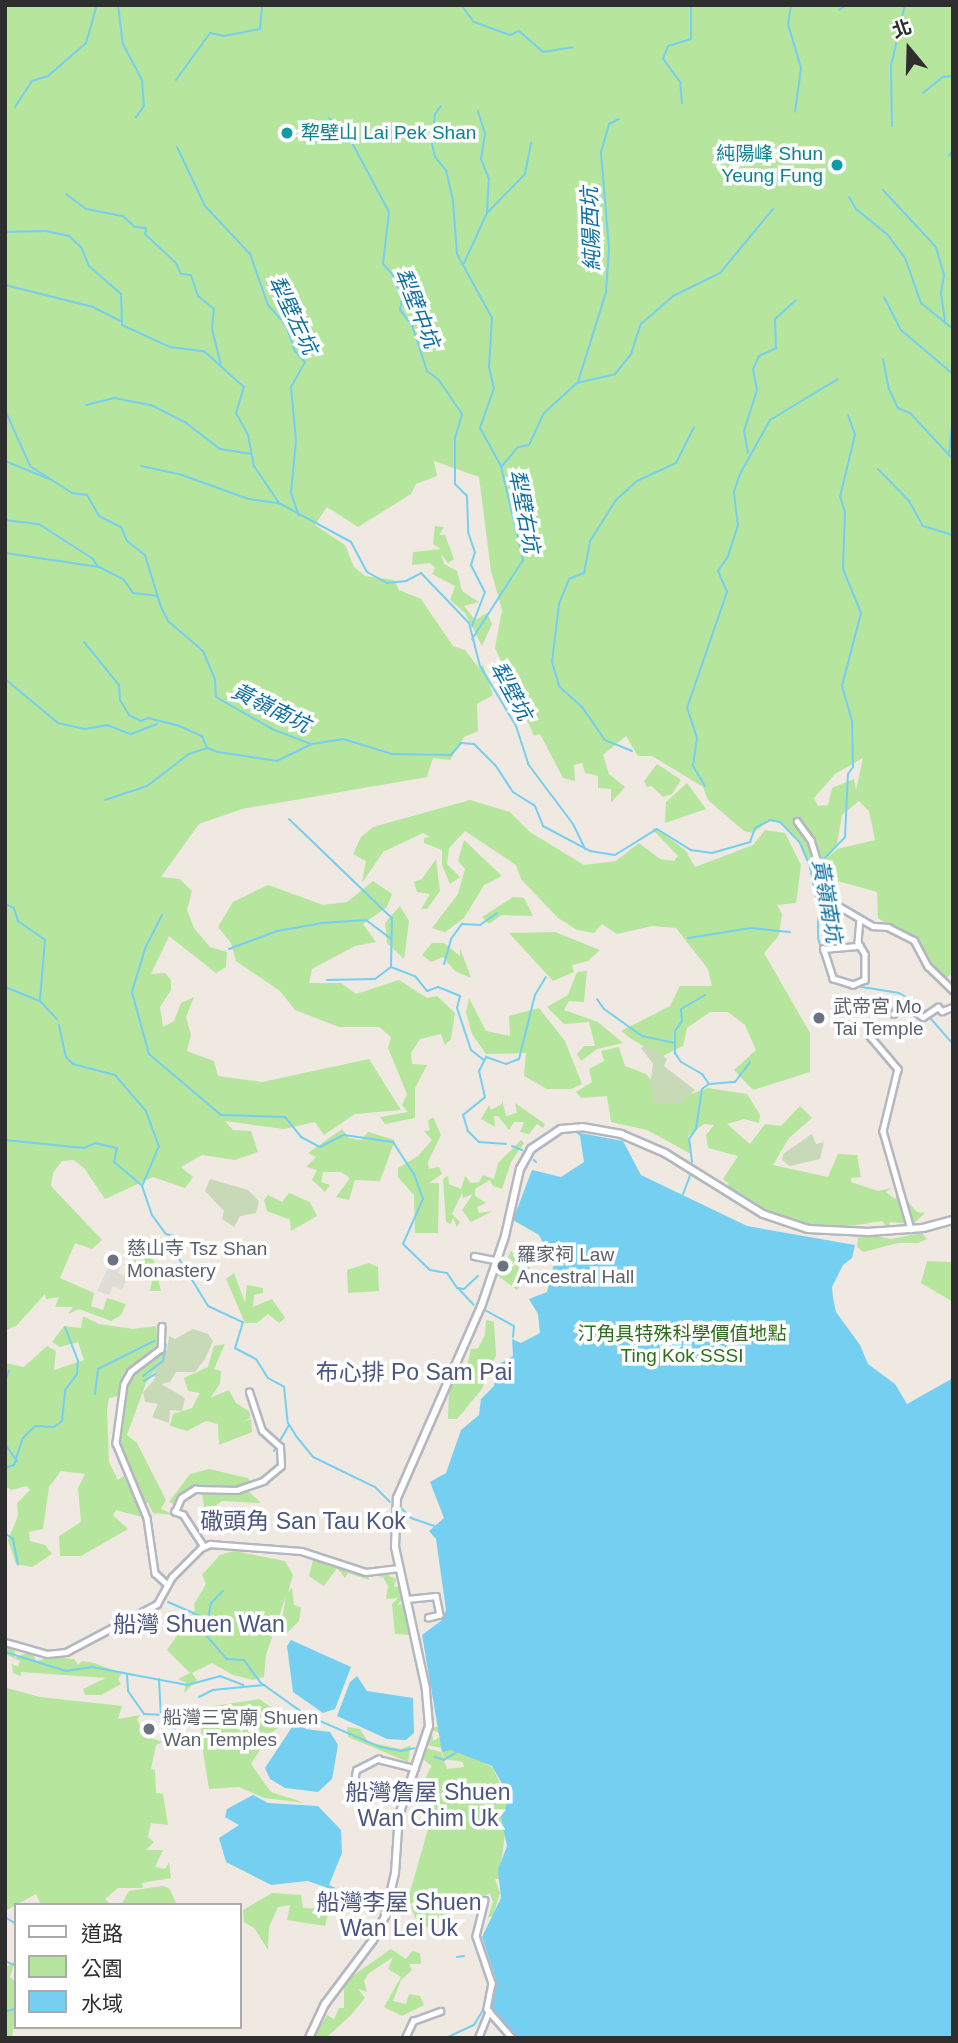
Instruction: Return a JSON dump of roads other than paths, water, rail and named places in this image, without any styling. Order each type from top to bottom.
[{"type":"main road","points":[[309,2038],[325,2004],[369,1946],[384,1916],[395,1872],[398,1815],[425,1742],[429,1709],[394,1533],[400,1488],[501,1260],[526,1156],[543,1137],[569,1128],[605,1131],[653,1147],[747,1205],[785,1222],[841,1232],[911,1229],[953,1220]]},
{"type":"street","points":[[797,821],[811,840],[830,901],[860,919],[914,940],[928,966],[953,990]]},
{"type":"street","points":[[860,919],[860,946],[866,954],[864,980],[853,985],[833,979],[823,949],[860,946]]},
{"type":"street","points":[[893,1014],[901,1006],[910,1007],[923,1017],[938,1007],[942,1011],[953,1007]]},
{"type":"street","points":[[869,1035],[898,1069],[883,1131],[911,1229]]},
{"type":"street","points":[[474,1256],[501,1260]]},
{"type":"street","points":[[162,1326],[161,1349],[131,1372],[124,1384],[116,1443],[147,1518],[155,1573],[167,1584]]},
{"type":"street","points":[[204,1546],[183,1515],[175,1512],[176,1504],[190,1490],[237,1490],[265,1480],[281,1466],[278,1444],[262,1431],[249,1392]]},
{"type":"street","points":[[5,1642],[47,1654],[66,1652],[157,1604],[167,1584],[204,1546],[301,1551],[366,1572],[399,1568]]},
{"type":"street","points":[[407,1599],[436,1596],[440,1615],[428,1618]]},
{"type":"street","points":[[352,1793],[354,1773],[380,1758],[415,1768]]},
{"type":"street","points":[[478,2038],[488,2008],[492,1983],[476,1936],[485,1900]]},
{"type":"street","points":[[488,2008],[512,2038]]},
{"type":"street","points":[[405,2038],[414,2021],[440,2011]]},
{"type":"water","points":[[575,1132],[623,1141],[641,1175],[747,1226],[855,1245],[852,1258],[843,1265],[832,1287],[833,1298],[836,1312],[860,1345],[868,1364],[895,1384],[907,1404],[953,1378],[953,2038],[517,2038],[490,2009],[496,1980],[482,1937],[501,1898],[498,1870],[507,1846],[501,1817],[510,1798],[492,1766],[451,1750],[442,1752],[422,1635],[442,1620],[446,1610],[436,1539],[429,1531],[444,1518],[430,1482],[446,1473],[461,1430],[479,1415],[481,1399],[494,1386],[499,1364],[513,1356],[512,1339],[521,1343],[540,1333],[538,1314],[529,1299],[547,1292],[554,1264],[539,1235],[513,1220],[532,1170],[561,1177],[584,1162],[580,1136]]},
{"type":"water","points":[[291,1640],[351,1667],[335,1709],[323,1713],[293,1692],[287,1646]]},
{"type":"water","points":[[357,1676],[367,1691],[413,1698],[414,1733],[406,1740],[387,1739],[337,1716],[350,1682]]},
{"type":"water","points":[[296,1721],[306,1729],[330,1732],[338,1745],[332,1779],[318,1792],[285,1788],[270,1779],[265,1768]]},
{"type":"water","points":[[253,1795],[268,1803],[318,1806],[341,1830],[342,1853],[329,1885],[373,1904],[308,1881],[271,1885],[226,1862],[219,1838],[239,1825],[225,1817],[227,1809]]},
{"type":"waterway","points":[[15,107],[32,81],[48,76],[86,43],[97,5]]},
{"type":"waterway","points":[[118,5],[123,44],[142,80],[144,106],[136,117]]},
{"type":"waterway","points":[[176,80],[210,33],[224,36],[260,29],[262,5]]},
{"type":"waterway","points":[[461,5],[474,22],[510,35],[519,31],[543,52],[573,47]]},
{"type":"waterway","points":[[682,103],[680,82],[663,59],[668,46],[691,39],[691,5]]},
{"type":"waterway","points":[[791,5],[788,24],[801,68],[795,112]]},
{"type":"waterway","points":[[839,10],[846,5]]},
{"type":"waterway","points":[[892,126],[891,66],[905,5]]},
{"type":"waterway","points":[[923,93],[943,77],[953,76]]},
{"type":"waterway","name":"犁壁右坑","points":[[441,106],[435,114],[432,144],[435,157],[446,170],[453,201],[457,254],[492,318],[489,367],[494,388],[480,428],[501,466],[523,560],[472,639]]},
{"type":"waterway","points":[[464,263],[487,213],[489,179],[481,159],[485,134],[478,111]]},
{"type":"waterway","name":"犁壁中坑","points":[[329,118],[349,137],[389,212],[383,264],[393,275],[402,299],[400,310],[412,325],[427,371],[439,380],[462,414],[455,438],[455,484],[467,496],[468,532],[475,552],[471,565],[485,592],[472,626]]},
{"type":"waterway","name":"純陽西坑","points":[[578,382],[606,292],[609,248],[601,152],[609,124],[619,119]]},
{"type":"waterway","points":[[487,213],[525,174],[531,143]]},
{"type":"waterway","name":"犁壁左坑","points":[[177,147],[205,206],[250,254],[268,305],[286,325],[295,351],[305,362],[291,387],[296,441],[291,493],[299,516]]},
{"type":"waterway","points":[[949,156],[953,150]]},
{"type":"waterway","points":[[883,190],[936,247],[944,275],[941,293],[945,321]]},
{"type":"waterway","points":[[66,194],[86,209],[123,216],[135,227],[146,228],[145,234],[176,263],[181,274],[191,275],[198,296],[214,309],[212,329],[221,364]]},
{"type":"waterway","points":[[849,197],[856,209],[887,234],[905,258],[921,303],[953,329]]},
{"type":"waterway","points":[[502,466],[518,447],[529,445],[544,413],[577,383],[615,374],[631,354],[641,324],[673,296],[720,273],[773,209]]},
{"type":"waterway","points":[[5,232],[46,231],[69,236],[81,247],[89,266],[121,294],[122,325],[170,347],[204,351],[244,387],[236,413],[248,435],[254,466],[279,503]]},
{"type":"waterway","points":[[5,285],[93,307],[121,321]]},
{"type":"waterway","points":[[884,297],[901,330],[953,374]]},
{"type":"waterway","points":[[748,453],[744,431],[757,390],[753,369],[759,356],[776,348],[775,319],[796,300]]},
{"type":"waterway","points":[[953,336],[953,357]]},
{"type":"waterway","points":[[883,359],[889,389],[898,408],[910,413],[949,455]]},
{"type":"waterway","points":[[705,786],[693,766],[697,738],[687,708],[727,592],[718,571],[728,556],[738,526],[734,492],[740,474],[770,420],[838,379]]},
{"type":"waterway","points":[[86,405],[114,398],[151,405],[186,423],[220,449],[251,454]]},
{"type":"waterway","name":"黃嶺南坑","points":[[5,410],[30,466],[72,493],[87,495],[99,516],[121,527],[127,541],[145,555],[161,607],[168,621],[203,651],[215,679],[216,697],[272,729],[309,743]]},
{"type":"waterway","points":[[821,862],[845,837],[848,774],[853,767],[852,721],[842,686],[861,613],[843,569],[845,512],[840,497],[855,435],[848,415]]},
{"type":"waterway","points":[[953,416],[949,455],[953,459]]},
{"type":"waterway","points":[[632,751],[605,740],[582,707],[559,686],[552,662],[559,604],[569,579],[584,573],[590,541],[616,500],[637,481],[676,463],[694,427]]},
{"type":"waterway","points":[[5,461],[49,479]]},
{"type":"waterway","name":"犁壁坑","points":[[141,466],[179,474],[249,499],[279,503],[351,542],[367,572],[387,583],[406,581],[421,573],[469,623],[480,666],[516,726],[528,764],[573,824],[585,849]]},
{"type":"waterway","points":[[878,469],[909,501],[923,526],[953,535]]},
{"type":"waterway","points":[[5,520],[39,524],[93,559],[98,567]]},
{"type":"waterway","points":[[5,553],[99,567],[124,580],[133,593],[158,596]]},
{"type":"waterway","name":"黃嶺南坑","points":[[84,642],[119,685],[120,700],[129,715],[141,721],[148,718],[177,725],[202,736],[207,748],[218,752],[277,761],[312,744],[343,739],[392,754],[451,755],[461,743],[474,744],[496,766],[513,792],[535,806],[543,826],[590,851],[615,855],[657,829],[691,850],[712,853],[750,842],[755,828],[770,820],[780,822],[800,843],[810,867],[818,907],[818,938],[831,982],[899,993],[917,1003],[953,1044]]},
{"type":"waterway","points":[[5,679],[58,723],[85,729],[107,725],[131,734],[157,724]]},
{"type":"waterway","points":[[105,800],[147,786],[189,754],[207,748]]},
{"type":"waterway","points":[[289,819],[392,918],[391,967],[415,976],[427,991],[438,987],[460,996],[457,1008],[471,1050],[484,1060]]},
{"type":"waterway","points":[[5,904],[14,908],[18,921],[45,940],[40,1000]]},
{"type":"waterway","points":[[444,964],[451,939],[462,924],[480,925],[497,913]]},
{"type":"waterway","points":[[162,915],[145,949],[132,992],[149,1054],[221,1115],[285,1117],[301,1137],[320,1147],[344,1135],[393,1142],[414,1174],[423,1199],[403,1244],[430,1270],[447,1273],[457,1288],[464,1289],[478,1276]]},
{"type":"waterway","points":[[229,949],[277,931],[322,923],[366,920],[391,939]]},
{"type":"waterway","points":[[688,938],[751,928],[790,932]]},
{"type":"waterway","points":[[327,980],[375,979],[391,967]]},
{"type":"waterway","points":[[506,1144],[479,1142],[468,1131],[463,1115],[485,1097],[479,1071],[486,1057],[506,1064],[519,1059],[535,995],[546,977]]},
{"type":"waterway","points":[[5,987],[40,1001],[57,1019]]},
{"type":"waterway","points":[[692,1162],[689,1139],[696,1129],[702,1089],[709,1084],[702,1074],[681,1062],[675,1053],[675,1031],[682,1021],[681,1009],[705,995]]},
{"type":"waterway","points":[[597,999],[604,1009],[642,1036],[674,1043]]},
{"type":"waterway","points":[[59,1025],[66,1057],[73,1064],[115,1075],[146,1111],[159,1146],[142,1186],[152,1215],[166,1234],[174,1236],[178,1257],[208,1306],[243,1322],[235,1348],[256,1359],[268,1378],[284,1387],[288,1423],[296,1436],[313,1457],[375,1487],[390,1502]]},
{"type":"waterway","points":[[710,1084],[735,1082],[750,1062]]},
{"type":"waterway","points":[[5,1140],[84,1148],[95,1143],[117,1148],[114,1162],[141,1185]]},
{"type":"waterway","points":[[512,1146],[522,1150]]},
{"type":"waterway","points":[[683,1194],[691,1173]]},
{"type":"waterway","points":[[458,1288],[474,1305]]},
{"type":"waterway","points":[[483,1309],[514,1326],[513,1337]]},
{"type":"waterway","points":[[5,1468],[14,1465],[23,1438],[35,1426],[54,1427],[62,1421],[65,1390],[77,1374],[78,1361],[65,1327]]},
{"type":"waterway","points":[[95,1394],[98,1369],[154,1341]]},
{"type":"waterway","points":[[143,1376],[163,1361],[166,1344]]},
{"type":"waterway","points":[[5,1380],[9,1371]]},
{"type":"waterway","points":[[144,1381],[155,1374]]},
{"type":"waterway","points":[[274,1451],[289,1425]]},
{"type":"waterway","points":[[5,1444],[17,1461]]},
{"type":"waterway","points":[[400,1507],[411,1518],[434,1526]]},
{"type":"waterway","points":[[5,1533],[13,1539],[18,1565]]},
{"type":"waterway","points":[[223,1591],[211,1603],[205,1634],[227,1659],[244,1660],[261,1683],[306,1715],[380,1747],[400,1751],[415,1748]]},
{"type":"waterway","points":[[168,1602],[205,1618]]},
{"type":"waterway","points":[[5,1652],[66,1671],[92,1667],[187,1685],[220,1676],[243,1685]]},
{"type":"waterway","points":[[127,1675],[128,1691],[144,1714],[164,1715],[170,1725],[178,1726],[169,1733]]},
{"type":"waterway","points":[[159,1679],[161,1713]]},
{"type":"waterway","points":[[199,1697],[213,1690],[265,1685]]},
{"type":"waterway","points":[[435,1757],[444,1760],[457,1752]]},
{"type":"waterway","points":[[5,1917],[14,1923]]},
{"type":"waterway","points":[[457,1957],[464,1956]]},
{"type":"waterway","points":[[5,1961],[14,1965]]},
{"type":"waterway","points":[[448,2037],[474,2025],[485,2007]]},
{"type":"waterway","points":[[5,2011],[14,2009]]},
{"type":"place","name":"犂壁山 Lai Pek Shan","points":[[287,133]]},
{"type":"place","name":"純陽峰 Shun Yeung Fung","points":[[837,165]]},
{"type":"place","name":"武帝宮 Mo Tai Temple","points":[[819,1018]]},
{"type":"place","name":"慈山寺 Tsz Shan Monastery","points":[[113,1260]]},
{"type":"place","name":"羅家祠 Law Ancestral Hall","points":[[503,1266]]},
{"type":"place","name":"船灣三宮廟 Shuen Wan Temples","points":[[149,1729]]},
{"type":"district","name":"布心排 Po Sam Pai","points":[[414,1372]]},
{"type":"district","name":"䃟頭角 San Tau Kok","points":[[303,1521]]},
{"type":"district","name":"船灣 Shuen Wan","points":[[199,1624]]},
{"type":"district","name":"船灣詹屋 Shuen Wan Chim Uk","points":[[428,1805]]},
{"type":"district","name":"船灣李屋 Shuen Wan Lei Uk","points":[[399,1915]]},
{"type":"park label","name":"汀角具特殊科學價值地點 Ting Kok SSSI","points":[[682,1345]]}]
